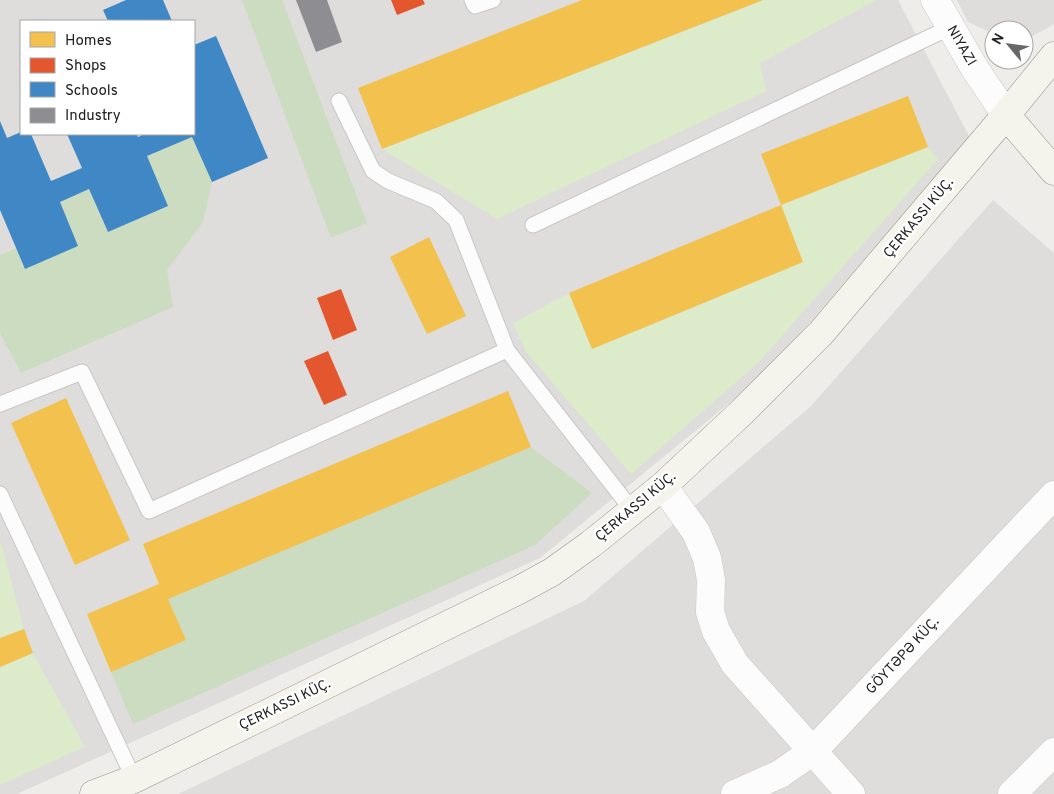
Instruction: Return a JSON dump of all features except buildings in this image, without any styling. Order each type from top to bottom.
[{"type":"street","name":"NIYAZI","points":[[935,0],[975,69],[1006,115]]},
{"type":"street","points":[[94,794],[134,779],[519,590],[552,572],[591,544],[663,486],[742,412],[821,333],[1054,56]]},
{"type":"street","points":[[1006,115],[1054,171]]},
{"type":"street","points":[[663,486],[696,532],[707,558],[711,580],[710,612],[716,631],[735,664],[851,794]]},
{"type":"street","name":"GÖYTƏPƏ KÜÇ.","points":[[735,794],[780,774],[813,751],[1054,495]]},
{"type":"street","points":[[1012,794],[1054,752]]},
{"type":"lane","points":[[472,0],[475,6],[493,0]]},
{"type":"lane","points":[[533,225],[951,27]]},
{"type":"lane","points":[[340,101],[373,170],[388,181],[436,201],[456,220],[507,350],[633,511]]},
{"type":"lane","points":[[0,404],[82,372],[150,512],[507,350]]},
{"type":"lane","points":[[0,494],[134,779]]},
{"type":"shaded area","points":[[0,0],[898,0],[970,138],[765,374],[540,558],[17,794],[0,794]]},
{"type":"shaded area","points":[[957,0],[1054,0],[1054,24],[1034,35],[1034,20],[984,20],[984,29],[968,22]]},
{"type":"shaded area","points":[[993,200],[1054,253],[1054,794],[178,794],[584,601],[811,406]]},
{"type":"green space","points":[[242,0],[282,0],[367,223],[331,238]]},
{"type":"green space","points":[[764,0],[876,0],[760,63],[766,91],[497,219],[382,149]]},
{"type":"green space","points":[[192,137],[212,182],[203,222],[167,270],[173,307],[21,373],[0,333],[0,255],[16,248],[25,269],[78,246],[60,202],[89,189],[108,232],[168,206],[147,156]]},
{"type":"green space","points":[[928,147],[938,159],[758,363],[631,474],[526,352],[513,323],[569,293],[592,349],[803,262],[781,205]]},
{"type":"green space","points":[[531,447],[592,493],[535,545],[133,724],[111,672],[186,640],[168,599]]},
{"type":"green space","points":[[0,543],[24,629],[0,638]]},
{"type":"green space","points":[[33,653],[85,747],[0,785],[0,667]]}]
